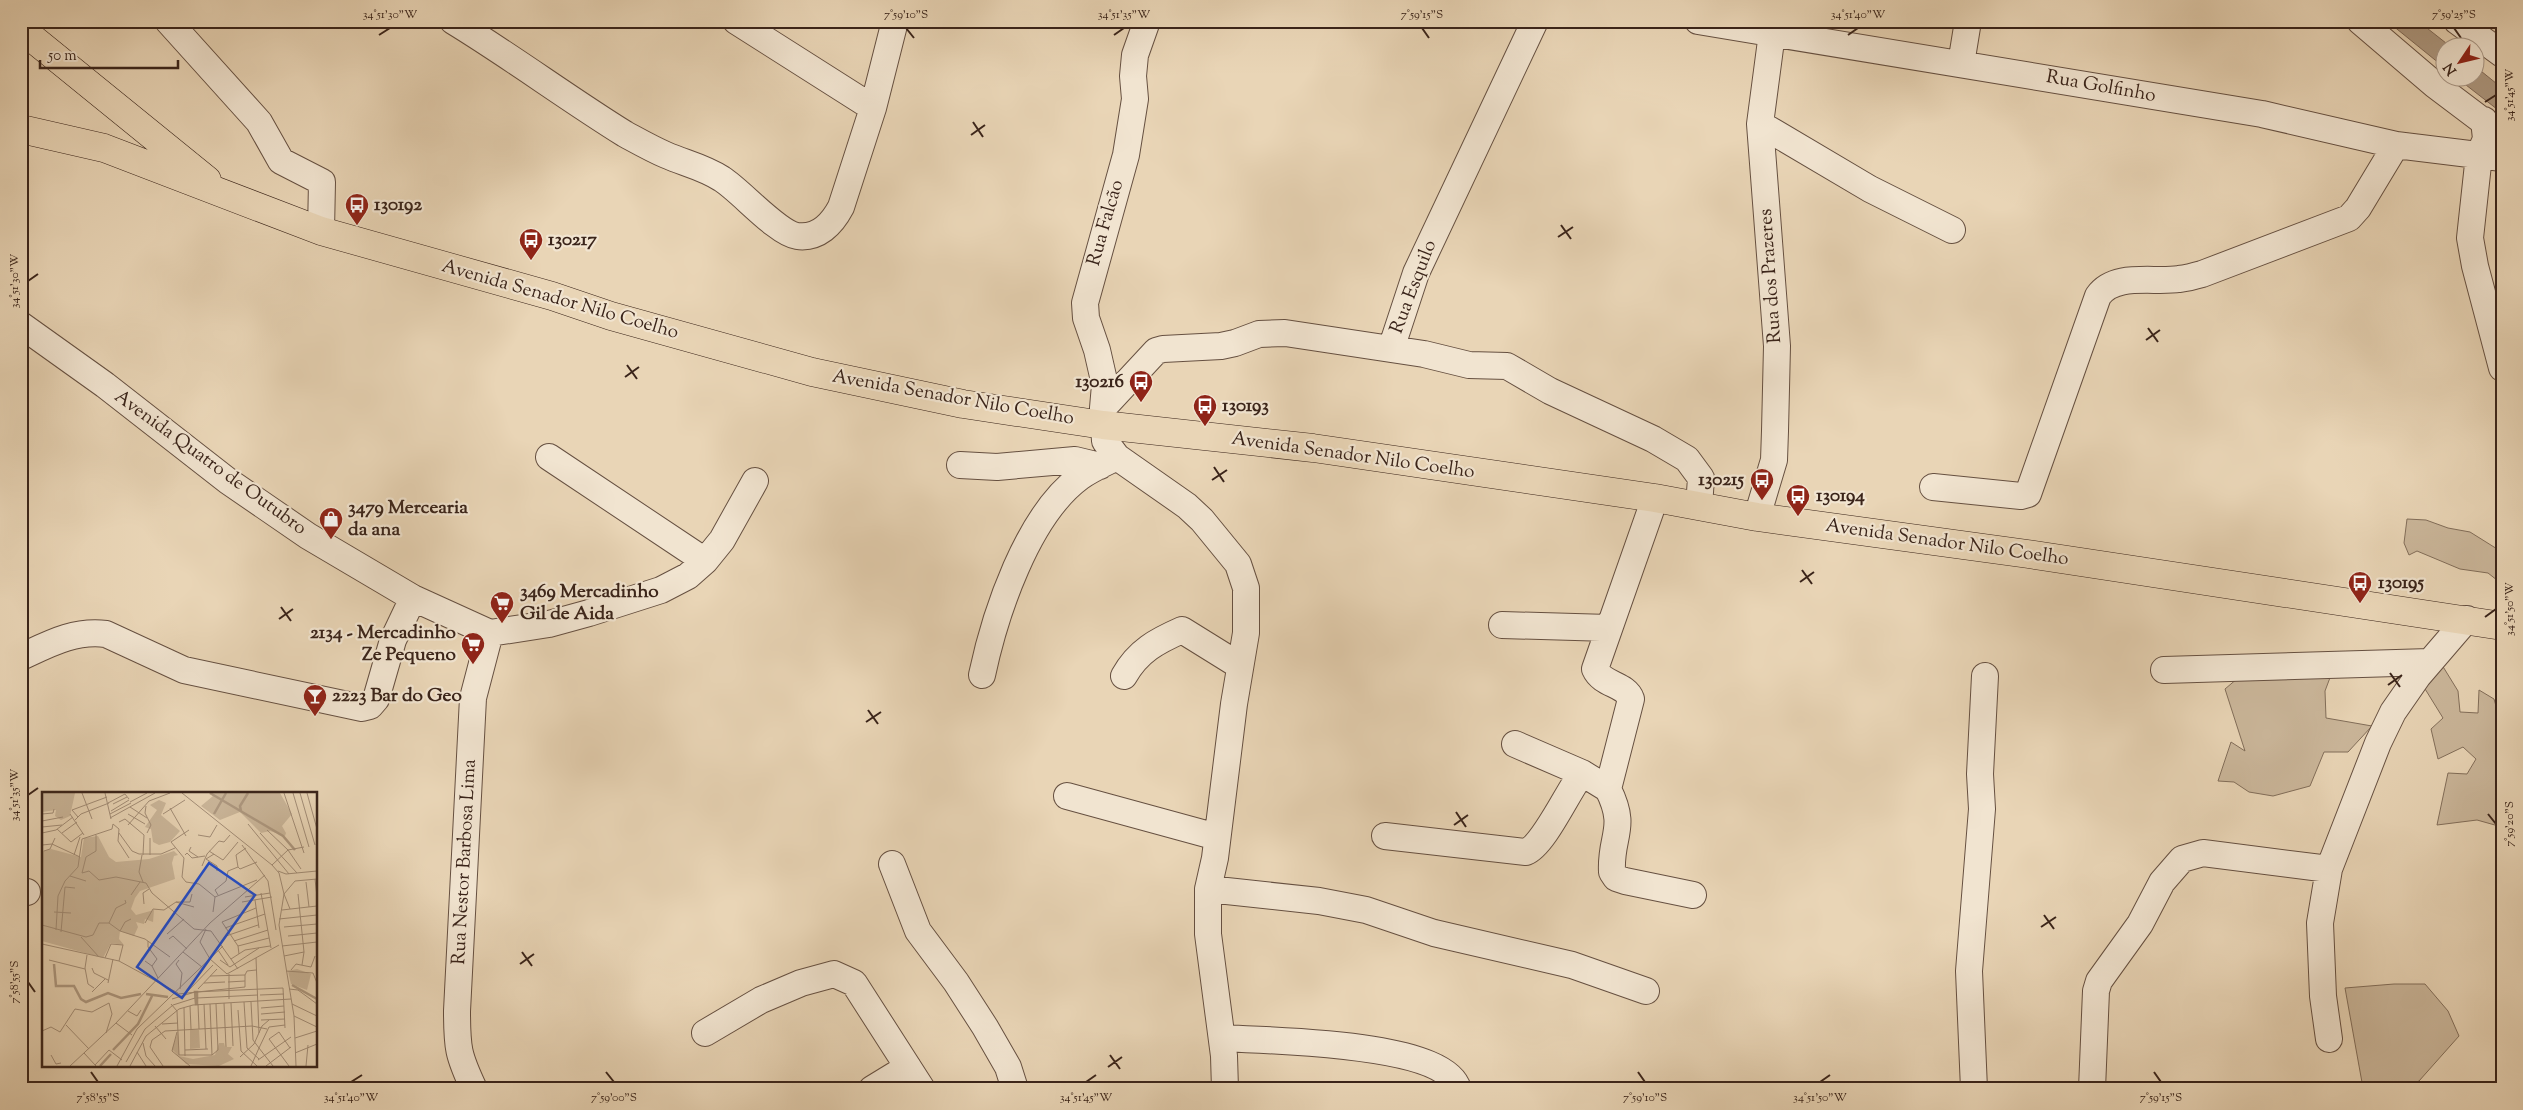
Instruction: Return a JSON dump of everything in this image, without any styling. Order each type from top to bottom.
[{"type":"main road","name":"Avenida Senador Nilo Coelho","points":[[21,29],[226,195]]},
{"type":"main road","name":"Avenida Senador Nilo Coelho","points":[[21,129],[104,148],[321,231],[812,372],[963,404],[1103,416],[1655,498],[1757,518],[2028,554],[2502,626]]},
{"type":"street","points":[[168,21],[259,122],[281,161],[322,182],[321,231]]},
{"type":"street","points":[[453,21],[627,134],[665,155],[710,171],[724,180],[782,229],[795,236],[815,235],[824,230],[835,218],[841,207],[873,108],[895,21]]},
{"type":"street","points":[[736,21],[873,108]]},
{"type":"street","name":"Rua Falcão","points":[[1103,416],[1105,385],[1102,368],[1086,318],[1085,303],[1126,155],[1135,99],[1133,76],[1135,55],[1147,21]]},
{"type":"street","name":"Rua Esquilo","points":[[1103,416],[1152,354],[1163,349],[1221,346],[1259,334],[1285,333],[1391,349],[1416,273],[1535,21]]},
{"type":"street","name":"Rua Golfinho","points":[[1698,21],[2262,114],[2396,145],[2490,157]]},
{"type":"street","points":[[1961,64],[1968,21]]},
{"type":"street","points":[[2360,21],[2434,85],[2493,128],[2486,139],[2490,157],[2470,238],[2475,266],[2502,368]]},
{"type":"street","points":[[2457,21],[2502,54]]},
{"type":"street","name":"Rua dos Prazeres","points":[[1757,518],[1774,460],[1777,346],[1760,124],[1772,33]]},
{"type":"street","points":[[1760,124],[1870,189],[1952,230]]},
{"type":"street","points":[[1933,487],[2020,496],[2028,494],[2098,296],[2102,290],[2128,281],[2179,280],[2202,274],[2349,218],[2358,208],[2396,145]]},
{"type":"street","name":"Avenida Quatro de Outubro","points":[[21,325],[105,385],[228,481],[308,536],[413,598],[490,633]]},
{"type":"street","points":[[1391,349],[1424,354],[1469,365],[1507,366],[1550,390],[1653,439],[1687,459],[1701,478],[1699,506]]},
{"type":"street","points":[[1103,416],[1109,461]]},
{"type":"street","points":[[549,457],[705,561]]},
{"type":"street","points":[[960,465],[997,467],[1075,460],[1109,461],[1187,506],[1218,538],[1238,564],[1246,588],[1248,614],[1208,889],[1208,934],[1222,1038],[1225,1089]]},
{"type":"street","points":[[982,675],[991,631],[1006,590],[1026,547],[1060,496],[1080,477],[1109,461]]},
{"type":"street","points":[[490,633],[549,624],[661,590],[688,576],[705,561],[722,540],[754,481]]},
{"type":"street","points":[[1608,789],[1631,699],[1625,691],[1601,678],[1595,670],[1655,498]]},
{"type":"street","points":[[21,657],[64,637],[94,632],[106,634],[184,670],[362,708],[370,706],[376,699],[393,640],[413,598]]},
{"type":"street","points":[[2328,1039],[2323,996],[2320,923],[2329,869],[2389,720],[2430,662],[2467,620]]},
{"type":"street","points":[[1502,625],[1609,628]]},
{"type":"street","points":[[1124,676],[1132,662],[1142,651],[1182,630],[1240,666]]},
{"type":"street","name":"Rua Nestor Barbosa Lima","points":[[471,1088],[460,1061],[457,1011],[473,698],[490,633]]},
{"type":"street","points":[[2164,670],[2430,662]]},
{"type":"street","points":[[1974,1089],[1969,971],[1981,829],[1980,774],[1985,676]]},
{"type":"street","points":[[1515,744],[1582,773],[1608,789],[1618,813],[1612,866],[1616,878],[1693,895]]},
{"type":"street","points":[[1385,836],[1526,852],[1531,850],[1540,840],[1582,773]]},
{"type":"street","points":[[1067,796],[1217,837]]},
{"type":"street","points":[[2092,1089],[2096,990],[2099,981],[2140,924],[2162,882],[2176,863],[2189,856],[2203,853],[2329,869]]},
{"type":"street","points":[[892,864],[918,931],[956,982],[985,1027],[1008,1067],[1015,1089]]},
{"type":"street","points":[[1208,889],[1319,901],[1366,910],[1434,933],[1572,965],[1646,990]]},
{"type":"street","points":[[705,1033],[761,1000],[801,983],[834,974],[854,983],[915,1078],[872,1089]]},
{"type":"street","points":[[1222,1038],[1371,1048],[1440,1068],[1451,1075],[1458,1089]]},
{"type":"shaded area","points":[[2387,21],[2418,21],[2440,38],[2436,38],[2436,61]]},
{"type":"shaded area","points":[[2486,75],[2502,88],[2502,113],[2470,88],[2486,88]]},
{"type":"shaded area","points":[[2407,519],[2426,520],[2448,528],[2470,532],[2502,552],[2502,584],[2488,573],[2460,569],[2417,551],[2409,555],[2404,543]]},
{"type":"shaded area","points":[[2442,665],[2458,691],[2460,712],[2478,713],[2479,690],[2494,699],[2498,713],[2502,715],[2502,827],[2477,820],[2437,825],[2448,773],[2467,774],[2476,759],[2463,747],[2438,759],[2431,729],[2443,718],[2422,684]]},
{"type":"shaded area","points":[[2331,675],[2325,691],[2326,718],[2372,726],[2348,752],[2324,752],[2310,786],[2273,796],[2249,792],[2234,782],[2218,781],[2231,742],[2245,751],[2225,689],[2238,678]]},
{"type":"shaded area","points":[[2394,984],[2425,984],[2448,1011],[2459,1036],[2419,1081],[2403,1089],[2360,1089],[2363,1088],[2345,988]]},
{"type":"place","name":"130192","points":[[357,226]]},
{"type":"place","name":"130217","points":[[531,261]]},
{"type":"place","name":"130216","points":[[1141,403]]},
{"type":"place","name":"130193","points":[[1205,427]]},
{"type":"place","name":"130215","points":[[1762,501]]},
{"type":"place","name":"130194","points":[[1798,517]]},
{"type":"place","name":"3479 Mercearia da ana","points":[[331,540]]},
{"type":"place","name":"130195","points":[[2360,604]]},
{"type":"place","name":"3469 Mercadinho Gil de Aida","points":[[502,624]]},
{"type":"place","name":"2134 - Mercadinho Ze Pequeno","points":[[473,665]]},
{"type":"place","name":"2223 Bar do Geo","points":[[315,717]]}]
